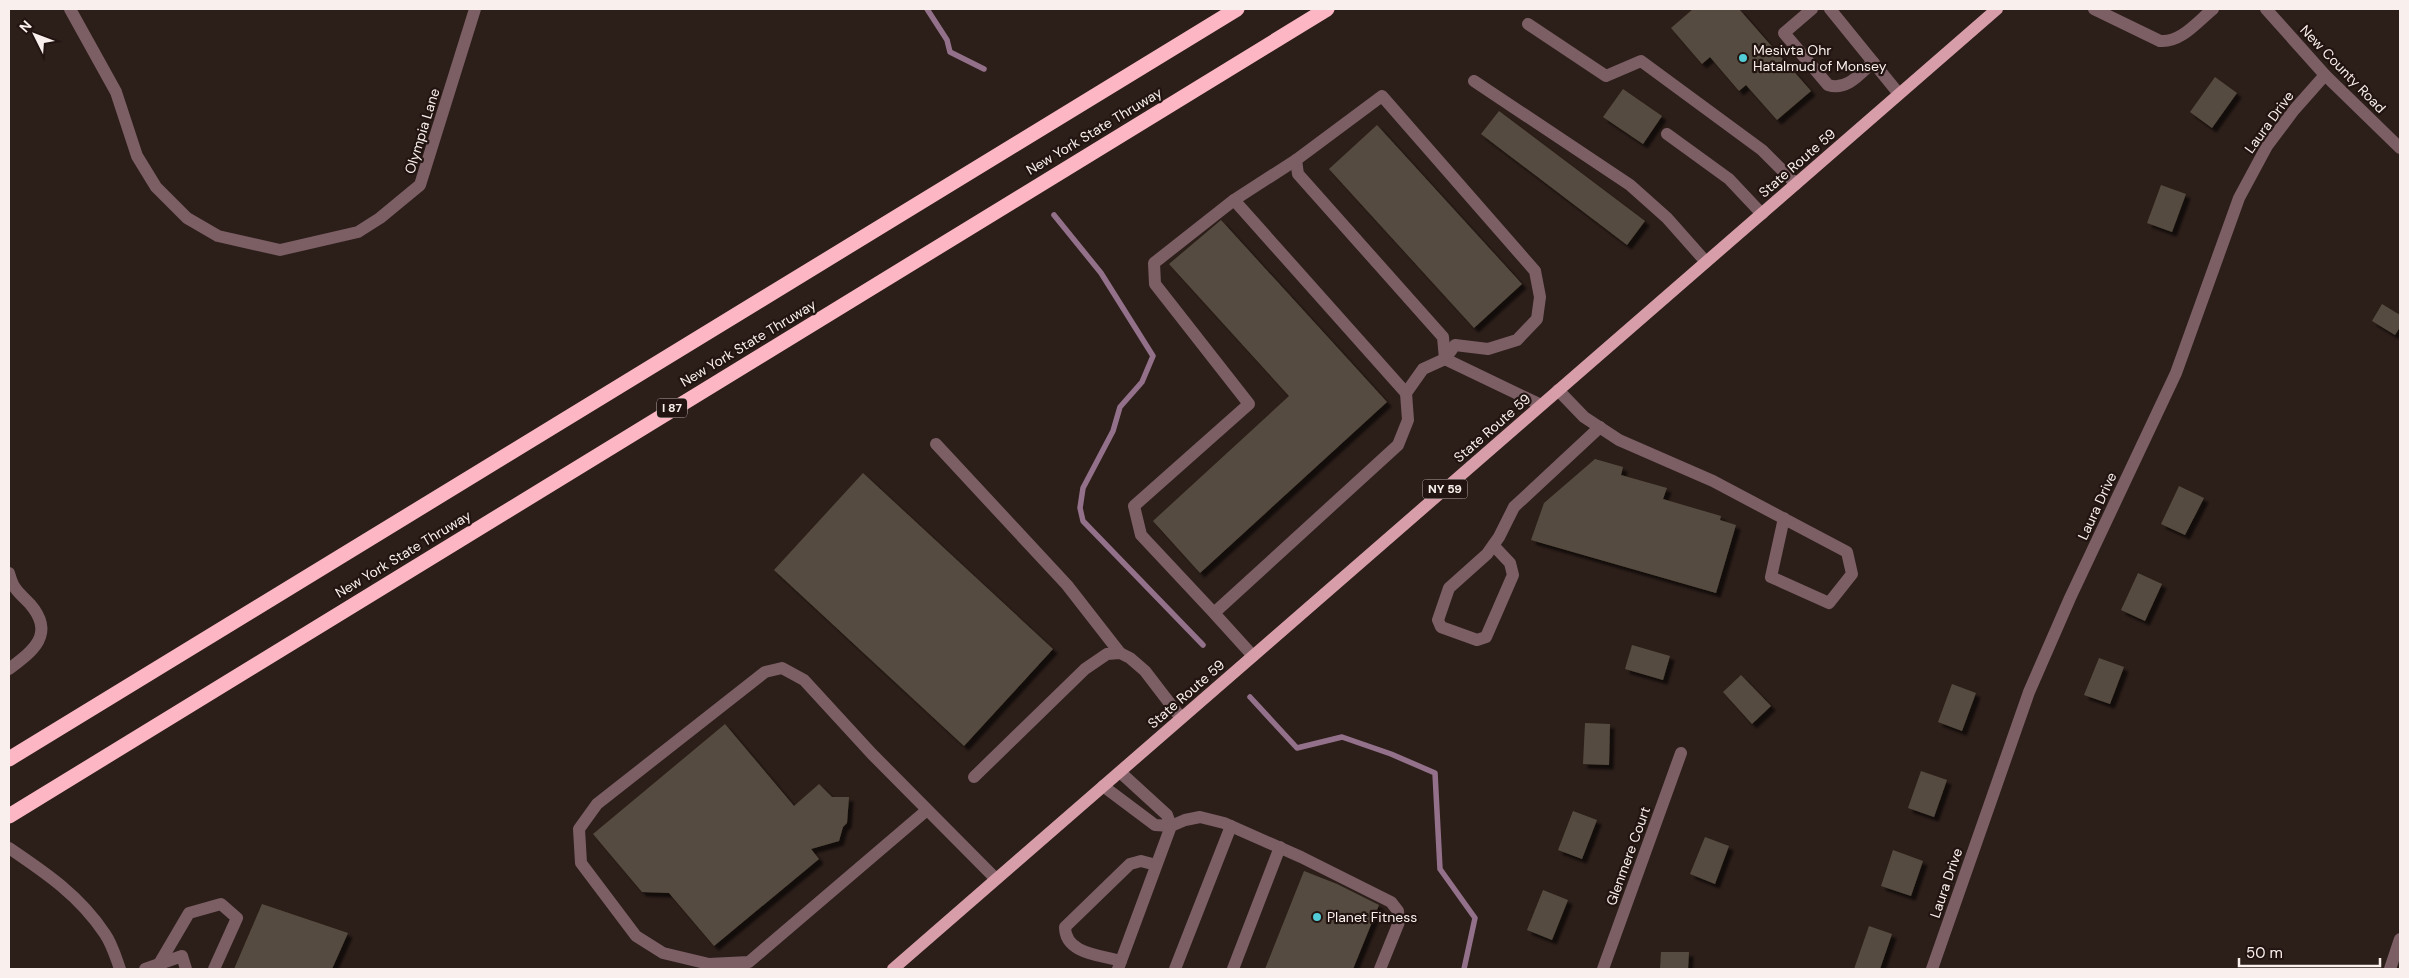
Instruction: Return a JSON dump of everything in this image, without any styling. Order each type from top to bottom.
[{"type":"highway","points":[[9,759],[1237,9]]},
{"type":"highway","name":"New York State Thruway","points":[[14,813],[1327,9]]},
{"type":"main road","name":"State Route 59","points":[[893,969],[1997,9]]},
{"type":"street","name":"Olympia Lane","points":[[70,9],[116,92],[137,156],[156,187],[187,218],[218,236],[280,250],[358,232],[380,218],[420,185],[476,9]]},
{"type":"street","points":[[1812,9],[1784,33],[1828,84],[1836,87],[1845,86],[1873,62]]},
{"type":"street","points":[[1830,9],[1899,94]]},
{"type":"street","points":[[2094,9],[2160,41],[2168,42],[2180,36],[2213,9]]},
{"type":"street","name":"New County Road","points":[[2266,9],[2325,75],[2400,148]]},
{"type":"street","points":[[1528,24],[1606,76],[1641,61],[1762,150],[1796,184]]},
{"type":"street","name":"Laura Drive","points":[[1932,969],[2029,692],[2070,598],[2176,374],[2239,198],[2267,146],[2294,110],[2325,75]]},
{"type":"street","points":[[1474,81],[1630,185],[1667,218],[1706,262]]},
{"type":"street","points":[[1253,656],[1141,535],[1134,506],[1249,404],[1155,284],[1154,262],[1234,200],[1296,160],[1382,96],[1534,271],[1540,297],[1537,319],[1517,340],[1488,349],[1454,345],[1446,359],[1423,369],[1406,393]]},
{"type":"street","points":[[1667,134],[1729,179],[1762,214]]},
{"type":"street","points":[[1296,160],[1298,174],[1444,337],[1446,359]]},
{"type":"street","points":[[1214,613],[1398,445],[1408,420],[1406,393],[1234,200]]},
{"type":"street","points":[[1446,359],[1541,405]]},
{"type":"street","points":[[1558,390],[1584,417],[1620,440],[1714,481],[1784,518],[1847,552],[1852,574],[1829,603],[1771,577],[1784,518]]},
{"type":"street","points":[[1493,545],[1510,563],[1513,575],[1486,637],[1477,640],[1441,627],[1438,620],[1449,588],[1487,554],[1514,507],[1600,427]]},
{"type":"street","points":[[936,444],[1067,585],[1120,653],[1130,658],[1144,671],[1181,718]]},
{"type":"street","points":[[9,572],[13,587],[40,616],[42,637],[30,654],[9,670]]},
{"type":"street","points":[[974,777],[1085,669],[1107,654],[1120,653]]},
{"type":"street","points":[[927,810],[749,962],[709,964],[663,953],[636,936],[580,863],[579,829],[597,804],[765,672],[782,668],[804,680],[872,754],[996,879]]},
{"type":"street","name":"Glenmere Court","points":[[1603,969],[1682,753]]},
{"type":"street","points":[[1120,772],[1167,815],[1171,826],[1120,965],[1069,944],[1065,935],[1065,927],[1130,864],[1141,861],[1156,865]]},
{"type":"street","points":[[1103,786],[1155,825],[1171,826],[1184,820],[1200,817],[1231,826],[1391,902],[1398,911],[1399,922],[1380,969]]},
{"type":"street","points":[[1175,969],[1231,826]]},
{"type":"street","points":[[9,848],[56,880],[82,902],[106,936],[120,969]]},
{"type":"street","points":[[1233,969],[1280,848]]},
{"type":"street","points":[[159,964],[189,913],[221,904],[237,918],[214,969]]},
{"type":"street","points":[[2390,969],[2400,939]]},
{"type":"street","points":[[145,969],[182,956],[186,969]]},
{"type":"building","points":[[1693,9],[1739,9],[1811,91],[1777,120],[1746,85],[1739,91],[1710,57],[1702,64],[1671,28]]},
{"type":"building","points":[[2215,77],[2237,93],[2212,128],[2190,112]]},
{"type":"building","points":[[1623,89],[1662,116],[1643,144],[1603,117]]},
{"type":"building","points":[[1499,111],[1645,221],[1627,245],[1481,134]]},
{"type":"building","points":[[1377,125],[1522,284],[1474,328],[1329,169]]},
{"type":"building","points":[[2161,185],[2186,194],[2172,232],[2147,223]]},
{"type":"building","points":[[1221,220],[1387,402],[1200,573],[1153,521],[1289,396],[1169,264]]},
{"type":"building","points":[[2382,304],[2400,315],[2400,327],[2395,335],[2372,321]]},
{"type":"building","points":[[1595,459],[1623,467],[1621,475],[1667,488],[1663,499],[1721,516],[1720,520],[1736,525],[1716,593],[1531,540],[1544,503]]},
{"type":"building","points":[[863,473],[1053,649],[964,746],[774,570]]},
{"type":"building","points":[[2179,486],[2204,498],[2185,535],[2161,524]]},
{"type":"building","points":[[2138,573],[2162,584],[2145,621],[2121,610]]},
{"type":"building","points":[[1632,645],[1670,656],[1663,680],[1625,669]]},
{"type":"building","points":[[2099,658],[2124,667],[2110,704],[2084,695]]},
{"type":"building","points":[[1741,675],[1771,706],[1752,724],[1723,692]]},
{"type":"building","points":[[1952,684],[1976,693],[1962,731],[1938,722]]},
{"type":"building","points":[[1585,723],[1610,724],[1609,765],[1583,764]]},
{"type":"building","points":[[725,724],[794,806],[819,784],[832,797],[849,797],[847,823],[843,827],[839,841],[811,849],[819,859],[714,946],[669,893],[642,892],[593,834]]},
{"type":"building","points":[[1921,771],[1947,780],[1934,817],[1908,808]]},
{"type":"building","points":[[1573,811],[1597,820],[1582,859],[1558,850]]},
{"type":"building","points":[[1705,837],[1729,846],[1715,884],[1690,874]]},
{"type":"building","points":[[1893,850],[1923,861],[1911,896],[1881,886]]},
{"type":"building","points":[[1304,871],[1337,884],[1379,905],[1353,969],[1265,969]]},
{"type":"building","points":[[1543,890],[1568,900],[1552,940],[1527,930]]},
{"type":"building","points":[[262,904],[348,933],[332,969],[234,969]]},
{"type":"building","points":[[1869,926],[1892,934],[1880,969],[1854,969]]},
{"type":"building","points":[[1661,952],[1689,952],[1688,969],[1660,969]]},
{"type":"waterway","points":[[927,9],[947,40],[950,52],[984,69]]},
{"type":"waterway","points":[[1054,215],[1101,273],[1153,356],[1142,382],[1120,407],[1113,431],[1083,488],[1080,508],[1083,521],[1203,645]]},
{"type":"waterway","points":[[1250,697],[1297,748],[1342,737],[1391,754],[1435,773],[1440,869],[1475,918],[1464,969]]},
{"type":"place","name":"Mesivta Ohr Hatalmud of Monsey","points":[[1743,58]]},
{"type":"place","name":"Planet Fitness","points":[[1317,917]]}]
